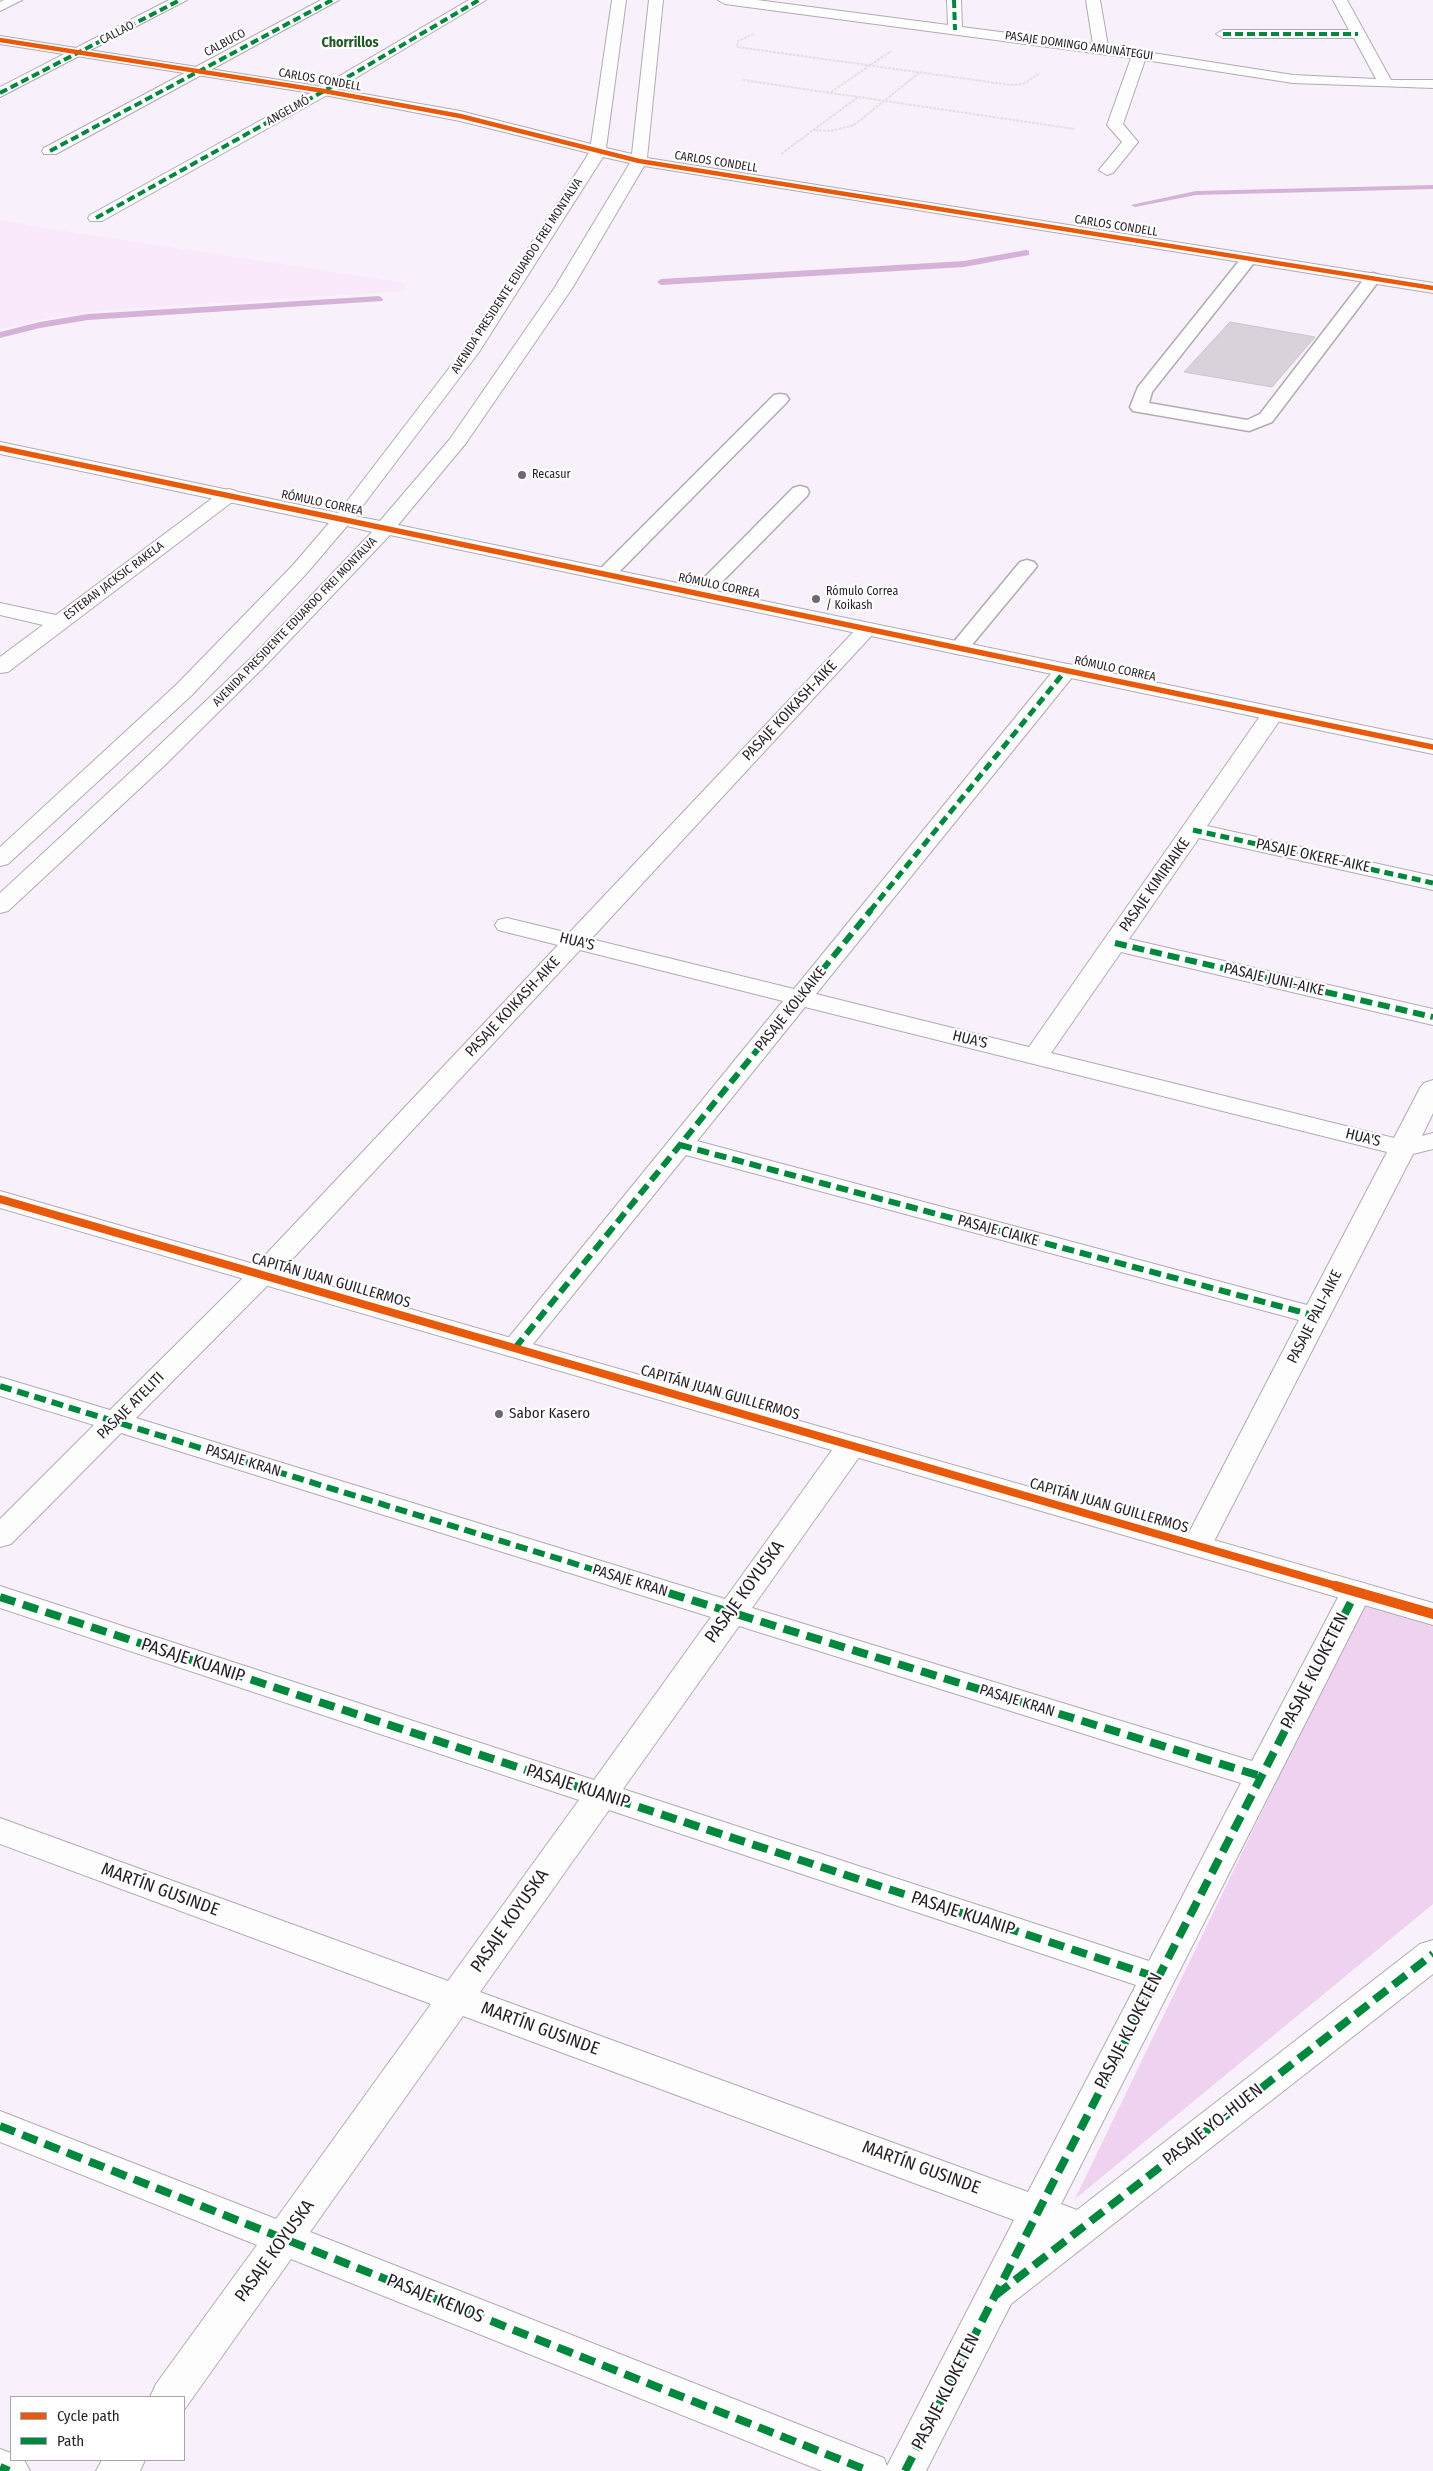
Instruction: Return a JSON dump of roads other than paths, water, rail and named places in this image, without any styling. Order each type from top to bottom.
[{"type":"street","points":[[0,7],[15,0]]},
{"type":"street","name":"CALLAO","points":[[0,92],[180,0]]},
{"type":"street","name":"CALBUCO","points":[[50,151],[196,71],[332,0]]},
{"type":"street","name":"ANGELMÓ","points":[[96,218],[324,92],[479,0]]},
{"type":"street","name":"AVENIDA PRESIDENTE EDUARDO FREI MONTALVA","points":[[0,859],[107,763],[184,690],[263,608],[343,519],[470,352],[598,152],[619,0]]},
{"type":"street","name":"AVENIDA PRESIDENTE EDUARDO FREI MONTALVA","points":[[0,906],[158,760],[246,674],[385,528],[457,443],[564,287],[639,161],[656,0]]},
{"type":"street","name":"PASAJE DOMINGO AMUNÁTEGUI","points":[[725,0],[820,5],[955,30],[1139,54],[1292,79],[1386,84],[1433,84]]},
{"type":"street","points":[[954,0],[955,30]]},
{"type":"street","points":[[1092,0],[1101,49]]},
{"type":"street","points":[[1340,0],[1386,84]]},
{"type":"street","points":[[1223,34],[1358,34]]},
{"type":"street","name":"CARLOS CONDELL","points":[[0,40],[324,92],[460,116],[639,161],[1433,288]]},
{"type":"street","points":[[1107,170],[1130,142],[1115,125],[1139,54]]},
{"type":"street","name":"RÓMULO CORREA","points":[[0,448],[1433,747]]},
{"type":"street","name":"ESTEBAN JACKSIC RAKELA","points":[[0,666],[229,495]]},
{"type":"street","points":[[0,609],[59,622]]},
{"type":"street","name":"PASAJE KOIKASH-AIKE","points":[[262,1275],[867,629]]},
{"type":"street","name":"PASAJE KOLKAIKE","points":[[515,1348],[1066,670]]},
{"type":"street","name":"PASAJE KIMIRIAIKE","points":[[1036,1056],[1274,714]]},
{"type":"street","name":"PASAJE OKERE-AIKE","points":[[1193,830],[1433,883]]},
{"type":"street","name":"HUA'S","points":[[507,925],[1402,1148],[1433,1141]]},
{"type":"street","name":"PASAJE JUNI-AIKE","points":[[1115,942],[1433,1017]]},
{"type":"street","name":"PASAJE PALI-AIKE","points":[[1197,1546],[1433,1088]]},
{"type":"street","name":"PASAJE CIAIKE","points":[[680,1145],[1316,1316]]},
{"type":"street","name":"CAPITÁN JUAN GUILLERMOS","points":[[0,1199],[1433,1614]]},
{"type":"street","name":"PASAJE ATELITI","points":[[0,1538],[262,1275]]},
{"type":"street","name":"PASAJE KRAN","points":[[0,1386],[1260,1776]]},
{"type":"street","name":"PASAJE KOYUSKA","points":[[171,2396],[851,1446]]},
{"type":"street","name":"PASAJE KLOKETEN","points":[[905,2471],[1156,1977],[1356,1592]]},
{"type":"street","name":"PASAJE KUANIP","points":[[0,1597],[1156,1977]]},
{"type":"street","name":"MARTÍN GUSINDE","points":[[0,1832],[1080,2228]]},
{"type":"street","name":"PASAJE YO-HUEN","points":[[994,2297],[1433,1954]]},
{"type":"street","name":"PASAJE KENOS","points":[[0,2126],[869,2471]]},
{"type":"street","points":[[0,2467],[9,2471]]},
{"type":"lane","points":[[1249,259],[1144,391],[1139,406],[1249,426],[1266,418],[1373,278]]},
{"type":"lane","points":[[606,574],[780,398]]},
{"type":"lane","points":[[700,594],[800,492]]},
{"type":"lane","points":[[959,648],[1027,566]]},
{"type":"waterway","points":[[1135,205],[1196,193],[1433,187]]},
{"type":"waterway","points":[[661,282],[964,264],[1026,253]]},
{"type":"waterway","points":[[0,335],[40,325],[88,317],[379,299]]},
{"type":"place","name":"Recasur","points":[[522,475]]},
{"type":"place","name":"Rómulo Correa / Koikash","points":[[816,599]]},
{"type":"place","name":"Sabor Kasero","points":[[499,1414]]},
{"type":"district","name":"Chorrillos","points":[[350,43]]}]
